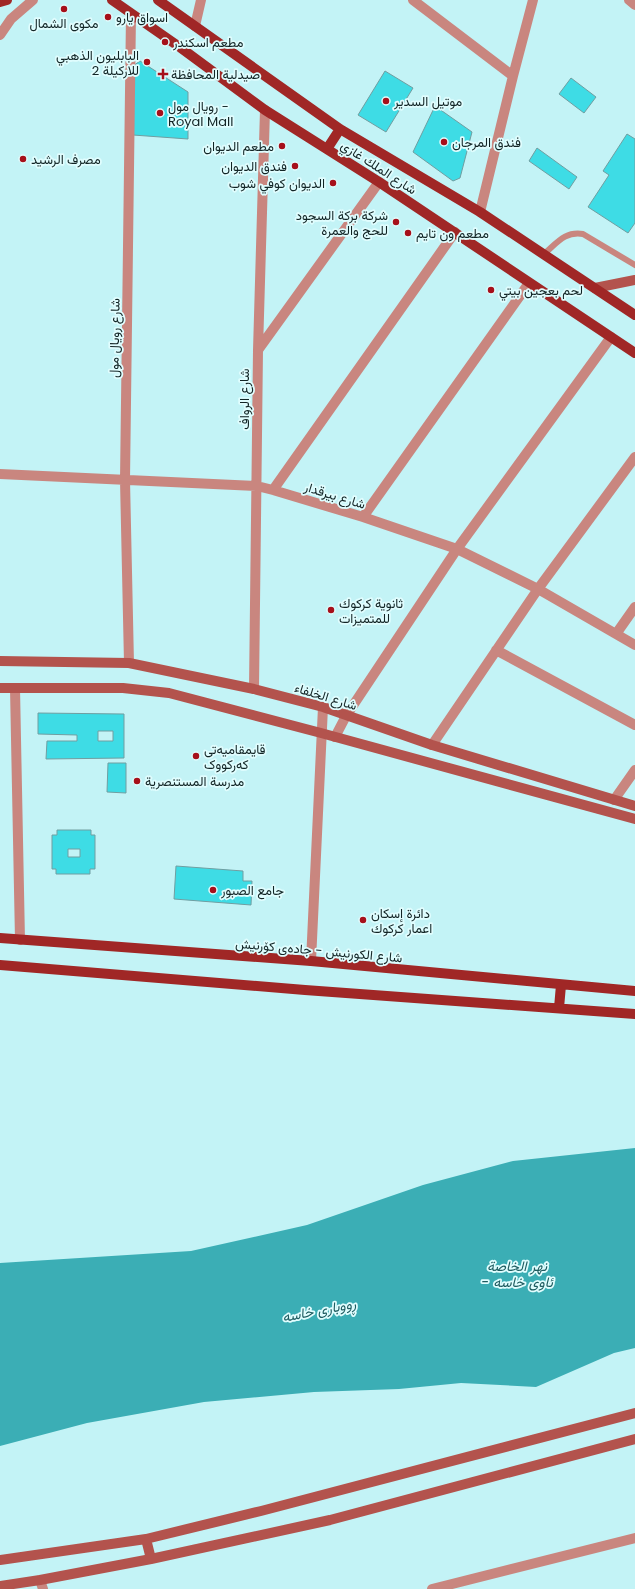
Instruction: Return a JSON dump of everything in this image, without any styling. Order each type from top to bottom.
[{"type":"main road","points":[[0,2],[6,0]]},
{"type":"main road","name":"شارع الملك غازي","points":[[112,0],[181,48],[265,110],[379,182],[635,353]]},
{"type":"main road","name":"شارع الملك غازي","points":[[160,1],[340,129],[480,212],[635,315]]},
{"type":"main road","points":[[327,149],[340,129]]},
{"type":"main road","name":"شارع الكورنيش - جادەی کۆرنیش","points":[[0,938],[311,961],[635,991]]},
{"type":"main road","points":[[0,964],[305,990],[635,1014]]},
{"type":"main road","points":[[560,1008],[561,985]]},
{"type":"street","points":[[0,35],[11,20],[33,0]]},
{"type":"street","points":[[195,26],[201,0]]},
{"type":"street","points":[[413,0],[513,76]]},
{"type":"street","points":[[480,212],[533,0]]},
{"type":"street","points":[[629,0],[635,5]]},
{"type":"street","name":"شارع رويال مول","points":[[129,663],[125,480],[131,14]]},
{"type":"street","name":"شارع الرواف","points":[[254,689],[258,350],[265,110]]},
{"type":"street","points":[[258,350],[379,182]]},
{"type":"street","points":[[274,490],[455,232]]},
{"type":"street","points":[[595,288],[635,280]]},
{"type":"street","points":[[363,517],[530,283]]},
{"type":"street","points":[[335,737],[346,716],[457,549],[611,337]]},
{"type":"street","points":[[432,745],[538,589],[635,457]]},
{"type":"street","name":"شارع بيرقدار","points":[[0,474],[257,486],[274,490],[363,517],[457,549],[538,589],[635,645]]},
{"type":"street","points":[[616,634],[635,607]]},
{"type":"street","points":[[496,650],[635,725]]},
{"type":"street","name":"شارع الخلفاء","points":[[0,661],[129,663],[254,689],[323,707],[432,745],[635,806]]},
{"type":"street","points":[[0,688],[123,688],[169,693],[635,819]]},
{"type":"street","points":[[15,688],[20,940]]},
{"type":"street","points":[[311,961],[323,707]]},
{"type":"street","points":[[614,800],[635,770]]},
{"type":"street","points":[[0,1560],[146,1539],[635,1413]]},
{"type":"street","points":[[0,1586],[42,1584],[330,1520],[635,1439]]},
{"type":"street","points":[[432,1589],[635,1538]]},
{"type":"street","points":[[146,1539],[151,1559]]},
{"type":"lane","points":[[544,254],[567,234],[575,232],[583,234],[635,265]]},
{"type":"water","name":"نهر الخاصة - ئاوی خاسە","points":[[635,1148],[635,1348],[614,1353],[536,1387],[461,1383],[399,1389],[314,1392],[204,1402],[87,1423],[0,1446],[0,1263],[191,1251],[307,1225],[423,1185],[513,1161]]},
{"type":"building","name":"رويال مول - Royal Mall","points":[[140,61],[188,92],[188,139],[133,135],[133,66]]},
{"type":"building","name":"موتيل السدير","points":[[385,71],[413,88],[386,132],[358,115]]},
{"type":"building","points":[[571,78],[596,97],[584,113],[559,94]]},
{"type":"building","name":"فندق المرجان","points":[[435,106],[472,132],[460,178],[453,181],[413,152]]},
{"type":"building","points":[[627,134],[635,139],[635,223],[628,233],[588,207],[609,175],[603,171]]},
{"type":"building","points":[[537,148],[577,177],[569,189],[529,161]]},
{"type":"building","points":[[38,713],[124,714],[124,758],[46,759],[47,741],[77,741],[77,735],[38,734]],"holes":[[[98,731],[113,731],[113,741],[98,741]]]},
{"type":"building","points":[[108,763],[126,763],[126,793],[107,792]]},
{"type":"building","points":[[57,830],[91,830],[91,835],[95,835],[95,869],[90,869],[90,874],[56,874],[56,869],[52,869],[52,835],[57,835]],"holes":[[[68,849],[80,849],[80,857],[68,857]]]},
{"type":"building","name":"جامع الصبور","points":[[176,866],[243,871],[243,881],[252,881],[251,905],[174,899]]},
{"type":"place","name":"مكوى الشمال","points":[[64,9]]},
{"type":"place","name":"اسواق يارو","points":[[108,17]]},
{"type":"place","name":"مطعم اسكندر","points":[[165,42]]},
{"type":"place","name":"البابليون الذهبي 2 للاركيلة","points":[[147,62]]},
{"type":"place","name":"صيدلية المحافظة","points":[[163,74]]},
{"type":"place","name":"موتيل السدير","points":[[386,101]]},
{"type":"place","name":"رويال مول - Royal Mall","points":[[160,113]]},
{"type":"place","name":"فندق المرجان","points":[[444,142]]},
{"type":"place","name":"مطعم الديوان","points":[[282,146]]},
{"type":"place","name":"مصرف الرشيد","points":[[23,159]]},
{"type":"place","name":"فندق الديوان","points":[[295,166]]},
{"type":"place","name":"الديوان كوفي شوب","points":[[333,183]]},
{"type":"place","name":"شركة بركة السجود للحج والعمرة","points":[[396,222]]},
{"type":"place","name":"مطعم ون تايم","points":[[408,233]]},
{"type":"place","name":"لحم بعجين بيتي","points":[[491,290]]},
{"type":"place","name":"ثانوية كركوك للمتميزات","points":[[331,610]]},
{"type":"place","name":"قایمقامیەتی کەرکووک","points":[[196,756]]},
{"type":"place","name":"مدرسة المستنصرية","points":[[137,781]]},
{"type":"place","name":"جامع الصبور","points":[[213,890]]},
{"type":"place","name":"دائرة إسكان اعمار كركوك","points":[[363,920]]},
{"type":"water label","name":"ڕووباری خاسە","points":[[319,1310]]}]
